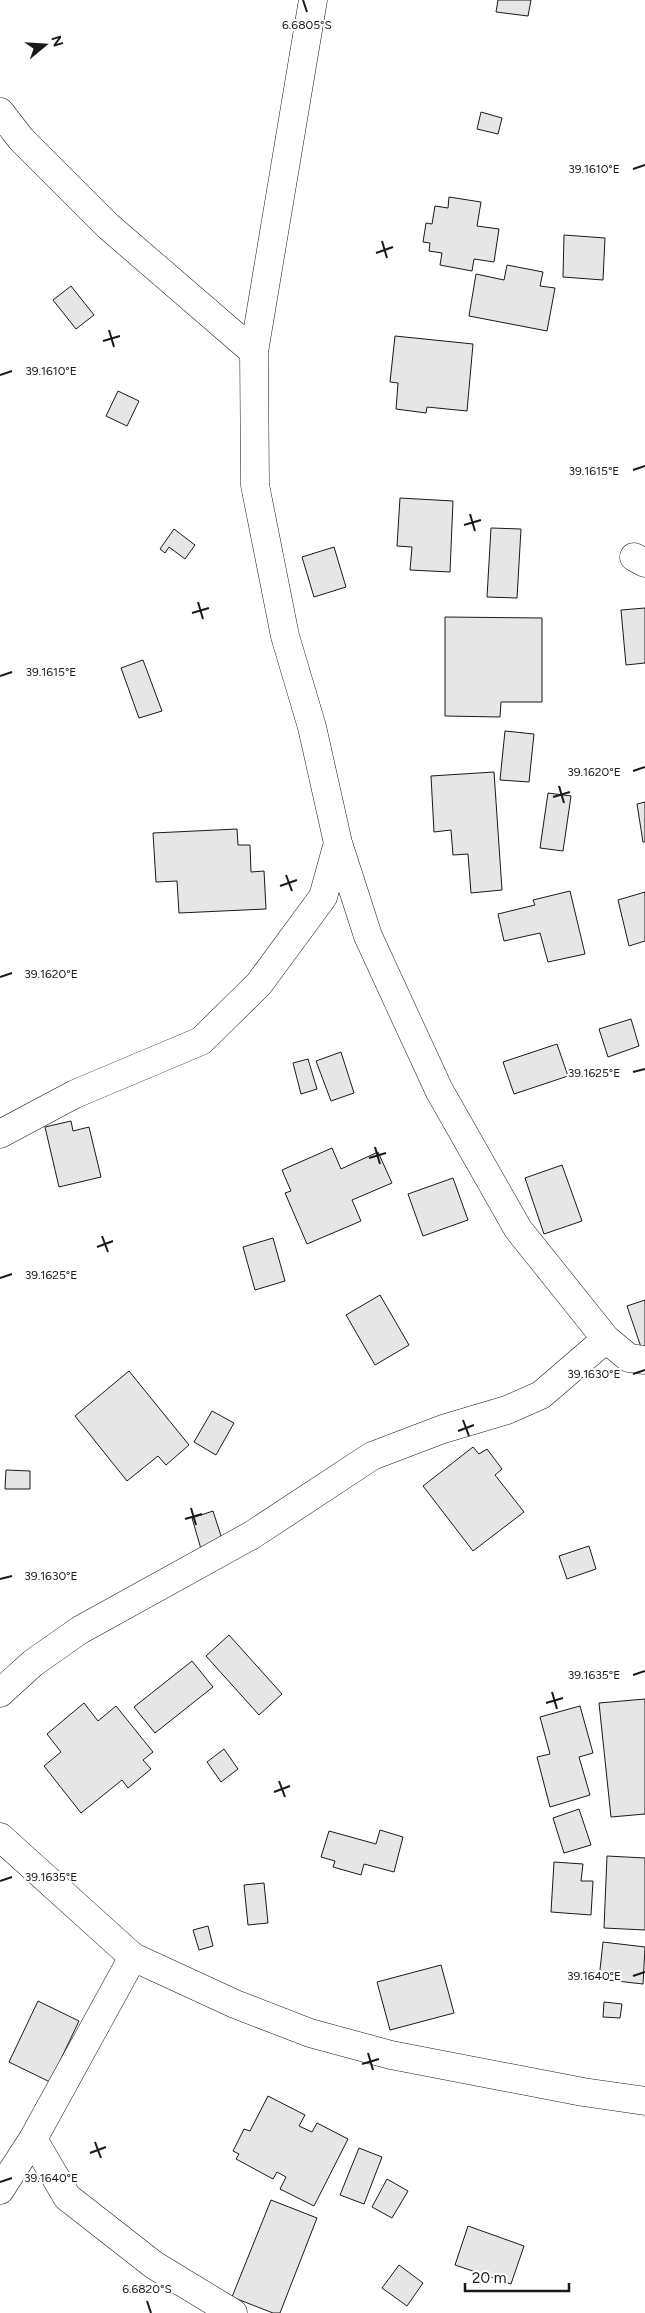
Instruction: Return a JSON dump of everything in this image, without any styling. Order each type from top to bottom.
[{"type":"street","points":[[313,0],[254,352],[255,485],[285,636],[312,727],[338,843],[368,936],[439,1090],[518,1229],[606,1339],[628,1358],[645,1360]]},
{"type":"street","points":[[0,112],[21,140],[108,226],[254,352]]},
{"type":"street","points":[[0,1134],[75,1094],[201,1041],[259,984],[323,897],[338,843]]},
{"type":"street","points":[[0,1694],[33,1663],[80,1630],[252,1535],[372,1456],[443,1429],[507,1410],[541,1394],[606,1339]]},
{"type":"street","points":[[0,1837],[133,1956],[236,2004],[310,2033],[391,2055],[583,2092],[645,2101]]},
{"type":"street","points":[[0,2190],[33,2139],[133,1956]]},
{"type":"street","points":[[33,2139],[67,2197],[154,2265],[233,2313]]},
{"type":"building","points":[[498,0],[531,0],[528,16],[496,12]]},
{"type":"building","points":[[481,112],[502,118],[498,134],[477,129]]},
{"type":"building","points":[[449,197],[481,202],[477,226],[499,229],[494,262],[474,259],[472,271],[440,265],[442,253],[429,251],[430,243],[423,242],[426,223],[432,224],[435,206],[448,208]]},
{"type":"building","points":[[564,235],[605,238],[603,280],[563,277]]},
{"type":"building","points":[[507,265],[543,272],[540,286],[555,288],[547,331],[469,316],[476,274],[504,280]]},
{"type":"building","points":[[71,286],[94,315],[76,329],[53,300]]},
{"type":"building","points":[[395,336],[473,344],[467,411],[427,407],[426,413],[396,409],[398,383],[390,382]]},
{"type":"building","points":[[118,391],[139,401],[127,426],[106,416]]},
{"type":"building","points":[[400,498],[453,501],[450,572],[410,570],[412,547],[397,546]]},
{"type":"building","points":[[491,528],[521,529],[517,598],[487,597]]},
{"type":"building","points":[[174,529],[195,545],[185,559],[169,547],[165,553],[160,549]]},
{"type":"building","points":[[334,547],[346,587],[314,597],[302,557]]},
{"type":"building","points":[[645,608],[645,663],[626,665],[621,610]]},
{"type":"building","points":[[445,617],[542,618],[542,702],[501,702],[500,717],[445,716]]},
{"type":"building","points":[[143,660],[162,711],[139,718],[121,668]]},
{"type":"building","points":[[505,731],[534,734],[529,782],[500,780]]},
{"type":"building","points":[[494,772],[502,890],[471,893],[468,854],[453,855],[451,830],[434,832],[431,776]]},
{"type":"building","points":[[548,793],[571,796],[563,851],[540,848]]},
{"type":"building","points":[[645,802],[645,842],[643,842],[637,804]]},
{"type":"building","points":[[237,829],[238,845],[250,845],[251,872],[264,871],[266,909],[179,913],[177,881],[156,882],[153,833]]},
{"type":"building","points":[[570,891],[585,954],[548,962],[540,933],[504,941],[498,914],[535,905],[533,900]]},
{"type":"building","points":[[645,892],[645,941],[629,946],[618,900]]},
{"type":"building","points":[[631,1019],[639,1046],[608,1057],[599,1029]]},
{"type":"building","points":[[557,1044],[568,1076],[514,1094],[503,1062]]},
{"type":"building","points":[[341,1052],[354,1093],[331,1101],[316,1061]]},
{"type":"building","points":[[308,1059],[317,1089],[301,1094],[293,1063]]},
{"type":"building","points":[[71,1121],[73,1131],[89,1127],[101,1177],[59,1187],[45,1127]]},
{"type":"building","points":[[332,1148],[341,1169],[378,1152],[392,1183],[352,1200],[361,1221],[307,1244],[285,1193],[291,1191],[282,1170]]},
{"type":"building","points":[[562,1165],[582,1221],[544,1234],[525,1178]]},
{"type":"building","points":[[453,1178],[468,1220],[423,1236],[408,1194]]},
{"type":"building","points":[[273,1238],[285,1281],[255,1290],[243,1247]]},
{"type":"building","points":[[380,1295],[409,1345],[375,1365],[346,1315]]},
{"type":"building","points":[[645,1300],[645,1353],[643,1353],[627,1306]]},
{"type":"building","points":[[129,1371],[189,1445],[166,1465],[158,1456],[127,1481],[75,1416]]},
{"type":"building","points":[[212,1411],[234,1423],[216,1455],[194,1442]]},
{"type":"building","points":[[473,1447],[479,1454],[487,1449],[502,1469],[495,1475],[524,1512],[473,1551],[423,1486]]},
{"type":"building","points":[[6,1470],[30,1471],[30,1489],[5,1489]]},
{"type":"building","points":[[213,1511],[223,1542],[201,1549],[192,1518]]},
{"type":"building","points":[[589,1546],[596,1569],[567,1579],[559,1556]]},
{"type":"building","points":[[229,1635],[282,1694],[259,1715],[206,1656]]},
{"type":"building","points":[[192,1661],[213,1687],[155,1733],[134,1707]]},
{"type":"building","points":[[645,1699],[645,1814],[611,1817],[599,1703]]},
{"type":"building","points":[[84,1703],[98,1721],[116,1706],[153,1752],[143,1760],[151,1769],[128,1788],[122,1780],[81,1813],[44,1766],[61,1752],[47,1734]]},
{"type":"building","points":[[580,1706],[593,1753],[579,1757],[590,1795],[550,1807],[537,1757],[550,1754],[540,1717]]},
{"type":"building","points":[[224,1749],[238,1769],[221,1782],[207,1762]]},
{"type":"building","points":[[579,1809],[591,1845],[564,1853],[553,1818]]},
{"type":"building","points":[[380,1830],[403,1837],[394,1872],[364,1864],[361,1875],[333,1867],[335,1861],[321,1857],[329,1831],[376,1844]]},
{"type":"building","points":[[607,1856],[645,1858],[645,1930],[604,1928]]},
{"type":"building","points":[[554,1862],[583,1864],[581,1881],[593,1881],[591,1915],[551,1912]]},
{"type":"building","points":[[264,1883],[268,1923],[248,1925],[244,1885]]},
{"type":"building","points":[[208,1926],[213,1946],[199,1950],[193,1930]]},
{"type":"building","points":[[603,1942],[645,1947],[643,1984],[599,1979]]},
{"type":"building","points":[[441,1965],[454,2013],[390,2030],[377,1982]]},
{"type":"building","points":[[38,2001],[79,2021],[50,2082],[9,2062]]},
{"type":"building","points":[[604,2002],[622,2004],[620,2018],[603,2017]]},
{"type":"building","points":[[268,2096],[305,2115],[299,2126],[312,2132],[317,2123],[348,2139],[314,2206],[280,2189],[286,2177],[277,2172],[273,2179],[236,2159],[239,2154],[233,2151],[244,2129],[250,2131]]},
{"type":"building","points":[[359,2148],[382,2157],[364,2204],[340,2195]]},
{"type":"building","points":[[387,2179],[408,2191],[392,2218],[372,2207]]},
{"type":"building","points":[[271,2200],[317,2218],[280,2313],[273,2313],[232,2297]]},
{"type":"building","points":[[468,2226],[524,2246],[511,2284],[455,2265]]},
{"type":"building","points":[[399,2265],[423,2283],[407,2306],[382,2288]]}]
